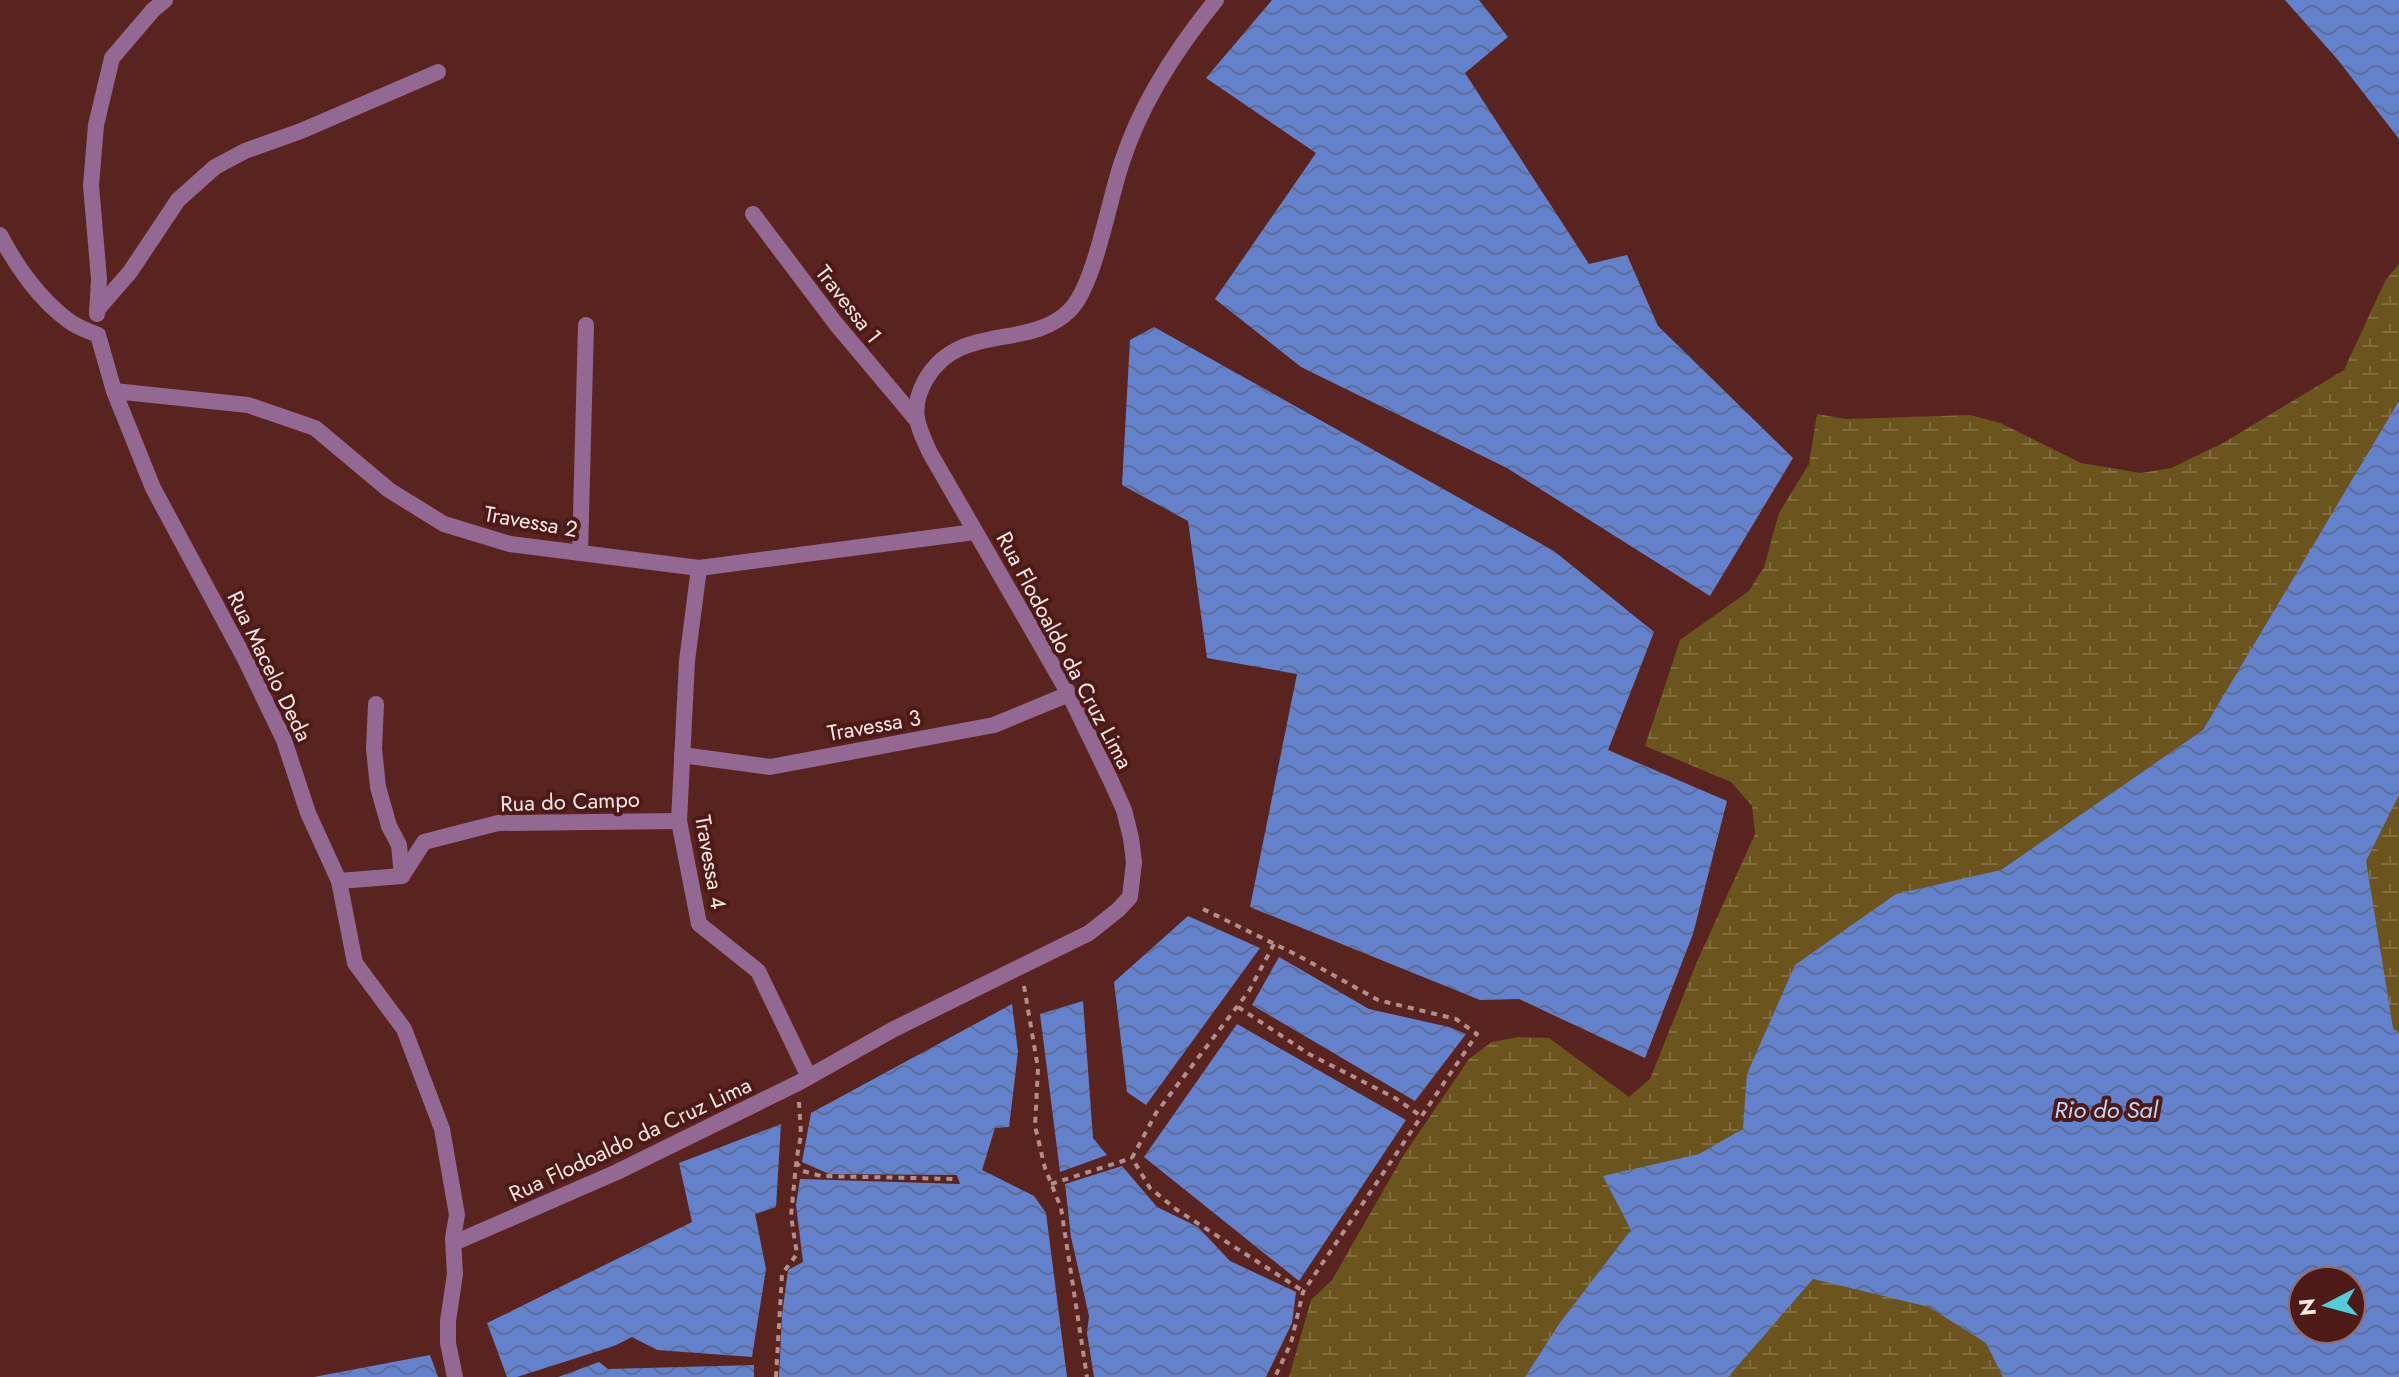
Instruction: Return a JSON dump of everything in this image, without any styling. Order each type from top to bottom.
[{"type":"street","name":"Rua Macelo Deda","points":[[165,0],[112,58],[103,89],[91,160],[99,290],[98,335],[114,391],[153,488],[264,695],[284,740],[308,813],[339,881],[355,963],[404,1029],[442,1129],[457,1215],[455,1274],[448,1321],[448,1343],[455,1377]]},
{"type":"street","points":[[915,418],[925,381],[947,355],[970,343],[1045,325],[1062,317],[1079,298],[1137,122],[1181,46],[1216,0]]},
{"type":"street","points":[[97,310],[130,272],[178,200],[215,167],[245,151],[438,72]]},
{"type":"street","name":"Travessa 1","points":[[753,214],[859,353],[915,418]]},
{"type":"street","points":[[0,235],[32,284],[58,312],[70,323],[98,335]]},
{"type":"street","points":[[580,553],[586,325]]},
{"type":"street","name":"Travessa 2","points":[[114,391],[248,405],[315,428],[389,490],[444,524],[510,544],[699,568],[975,532]]},
{"type":"street","name":"Rua Flodoaldo da Cruz Lima","points":[[454,1243],[617,1172],[804,1080],[908,1022],[1089,933],[1130,897],[1133,885],[1131,838],[1124,810],[1069,694],[930,453],[915,418]]},
{"type":"street","name":"Travessa 4","points":[[699,568],[687,661],[679,821],[699,924],[758,971],[804,1080]]},
{"type":"street","name":"Travessa 3","points":[[682,755],[770,767],[994,725],[1069,694]]},
{"type":"street","points":[[339,881],[402,876],[399,845],[389,826],[378,787],[374,749],[376,704]]},
{"type":"street","name":"Rua do Campo","points":[[402,876],[424,842],[498,823],[679,821]]},
{"type":"path","points":[[1203,909],[1378,1000],[1456,1019],[1477,1034],[1303,1292],[1291,1343],[1275,1377]]},
{"type":"path","points":[[1051,1184],[1132,1158],[1156,1113],[1249,991],[1274,944]]},
{"type":"path","points":[[1021,968],[1038,1068],[1035,1126],[1061,1208],[1087,1377]]},
{"type":"path","points":[[1238,1007],[1309,1054],[1395,1098],[1421,1116]]},
{"type":"path","points":[[776,1377],[782,1274],[797,1254],[791,1216],[804,1080]]},
{"type":"path","points":[[1132,1158],[1150,1188],[1177,1210],[1303,1292]]},
{"type":"path","points":[[796,1162],[803,1171],[821,1176],[956,1179]]},
{"type":"green space","points":[[2399,264],[2399,1377],[1289,1377],[1311,1300],[1332,1280],[1403,1156],[1469,1059],[1492,1042],[1518,1037],[1549,1038],[1629,1097],[1650,1079],[1696,964],[1755,834],[1752,806],[1731,782],[1645,746],[1680,640],[1749,591],[1764,567],[1779,513],[1809,464],[1817,414],[1846,419],[1970,415],[2000,423],[2081,463],[2141,473],[2171,468],[2223,443],[2344,370],[2385,281]]},
{"type":"water","points":[[1272,0],[1479,0],[1508,37],[1465,73],[1589,264],[1627,255],[1658,326],[1793,458],[1710,596],[1507,468],[1301,367],[1215,299],[1316,153],[1206,78]]},
{"type":"water","points":[[2285,0],[2399,0],[2399,139],[2338,60]]},
{"type":"water","points":[[1154,327],[1554,551],[1654,632],[1608,750],[1727,801],[1693,934],[1645,1058],[1519,999],[1480,1000],[1250,907],[1297,674],[1207,658],[1188,521],[1122,485],[1130,340]]},
{"type":"water","name":"Rio do Sal","points":[[2399,401],[2399,795],[2366,861],[2393,1028],[2399,1034],[2399,1377],[2003,1377],[1986,1343],[1929,1307],[1813,1279],[1728,1377],[1525,1377],[1559,1324],[1631,1230],[1603,1176],[1699,1154],[1743,1129],[1747,1074],[1795,965],[1896,894],[2001,870],[2203,730]]},
{"type":"water","points":[[1188,916],[1260,948],[1146,1105],[1127,1092],[1114,982]]},
{"type":"water","points":[[1279,957],[1369,1009],[1449,1027],[1466,1034],[1415,1101],[1252,1005]]},
{"type":"water","points":[[1083,1001],[1093,1138],[1107,1155],[1060,1172],[1040,1014]]},
{"type":"water","points":[[1012,1004],[1018,1052],[1009,1127],[995,1128],[982,1170],[1034,1196],[1046,1213],[1067,1377],[779,1377],[788,1270],[803,1262],[796,1205],[800,1179],[960,1184],[957,1175],[829,1174],[802,1162],[811,1113]]},
{"type":"water","points":[[1237,1024],[1406,1120],[1299,1281],[1144,1157]]},
{"type":"water","points":[[781,1124],[776,1207],[755,1214],[766,1269],[752,1357],[657,1350],[632,1337],[614,1346],[517,1377],[507,1377],[487,1323],[692,1222],[679,1163]]},
{"type":"water","points":[[1122,1166],[1157,1207],[1198,1227],[1230,1261],[1296,1292],[1292,1323],[1266,1377],[1094,1377],[1087,1333],[1089,1316],[1071,1237],[1065,1184]]},
{"type":"water","points":[[430,1355],[438,1377],[314,1377]]},
{"type":"water","points":[[599,1362],[608,1369],[754,1365],[754,1377],[558,1377]]}]
